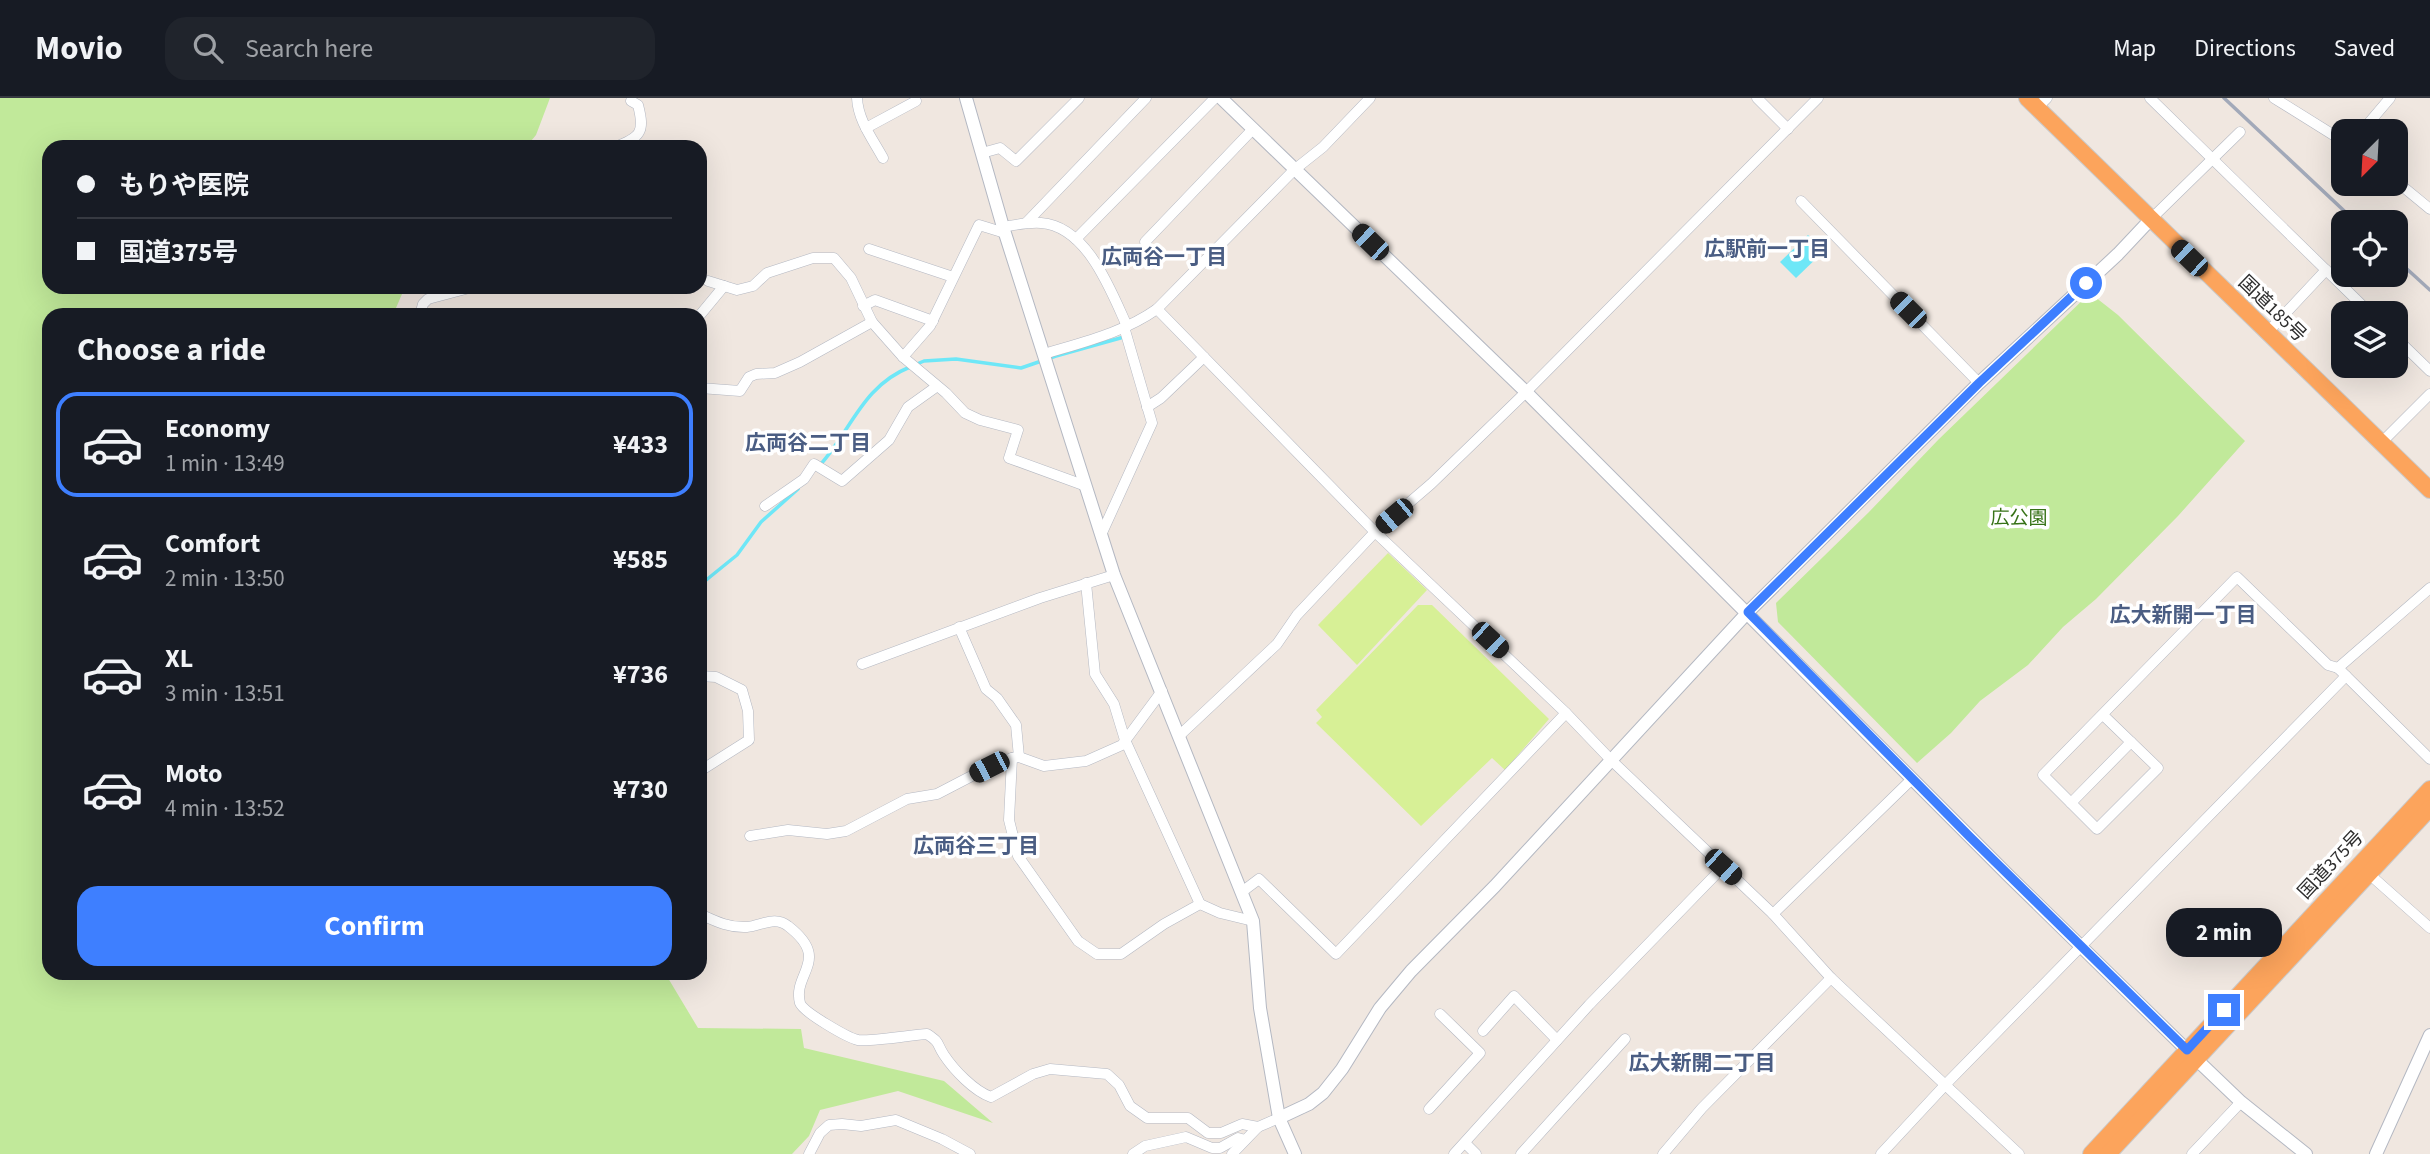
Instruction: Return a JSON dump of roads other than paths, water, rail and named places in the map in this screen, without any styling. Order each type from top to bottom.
[{"type":"highway","name":"国道185号","points":[[2037,101],[2150,220],[2430,490]]},
{"type":"highway","name":"国道375号","points":[[2108,1154],[2191,1055],[2430,789]]},
{"type":"highway","name":"国道375号","points":[[2091,1154],[2191,1055],[2430,808]]},
{"type":"street","points":[[857,98],[858,110],[883,158]]},
{"type":"street","points":[[966,98],[1004,230],[1114,575],[1253,921],[1260,1008],[1279,1118],[1295,1154]]},
{"type":"street","points":[[982,153],[1000,148],[1016,161],[1079,98]]},
{"type":"street","points":[[1026,223],[1146,98]]},
{"type":"street","points":[[1076,239],[1218,98],[1527,392],[2191,1055],[2241,1102],[2306,1154]]},
{"type":"street","points":[[1044,354],[1126,327],[1157,309],[1294,170],[1323,147],[1370,98]]},
{"type":"street","points":[[1757,98],[1788,129]]},
{"type":"street","points":[[1180,735],[1277,644],[1297,615],[1375,531],[1432,484],[1527,392],[1818,98]]},
{"type":"street","points":[[2150,98],[2358,301]]},
{"type":"street","points":[[2274,98],[2331,134]]},
{"type":"street","points":[[2372,119],[2390,98]]},
{"type":"street","points":[[631,101],[638,105],[643,122],[641,130],[632,140]]},
{"type":"street","points":[[866,128],[916,101]]},
{"type":"street","points":[[1145,242],[1253,130]]},
{"type":"street","points":[[1232,1154],[1258,1127],[1309,1104],[1323,1093],[1342,1069],[1380,1008],[1411,971],[1495,886],[1748,612],[1979,383],[2118,254],[2240,132]]},
{"type":"street","points":[[2408,191],[2430,209]]},
{"type":"street","points":[[1801,201],[1979,383]]},
{"type":"street","points":[[903,357],[933,321],[979,225],[1004,230],[1026,223],[1043,222],[1076,239],[1101,270],[1126,327],[1152,423],[1101,535]]},
{"type":"street","points":[[869,249],[953,277]]},
{"type":"street","points":[[708,281],[737,290],[752,286],[767,274],[781,268],[813,258],[834,258],[851,278],[872,322],[903,357],[965,413],[1018,430],[1009,458],[1086,486]]},
{"type":"street","points":[[2267,332],[2326,270]]},
{"type":"street","points":[[706,308],[724,286]]},
{"type":"street","points":[[422,308],[428,299],[447,294]]},
{"type":"street","points":[[863,306],[875,300],[933,321]]},
{"type":"street","points":[[1157,309],[1375,531],[1773,914],[1831,978],[2019,1154]]},
{"type":"street","points":[[707,389],[740,391],[749,377],[788,368],[872,322]]},
{"type":"street","points":[[2408,350],[2430,371]]},
{"type":"street","points":[[1147,407],[1161,398],[1204,357]]},
{"type":"street","points":[[765,506],[804,479],[814,464],[842,481],[889,440],[908,407],[936,387]]},
{"type":"street","points":[[2381,443],[2430,394]]},
{"type":"street","points":[[862,664],[1114,575]]},
{"type":"street","points":[[2103,715],[2158,768],[2097,829],[2043,775],[2237,577],[2328,665],[2342,672],[2430,759]]},
{"type":"street","points":[[1086,583],[1094,674],[1114,704],[1125,740],[1200,905],[1220,914],[1253,921]]},
{"type":"street","points":[[1881,1154],[1946,1084],[2082,947],[2342,672],[2430,588]]},
{"type":"street","points":[[959,628],[986,689],[997,698],[1016,725],[1009,820],[1018,856],[1078,941],[1097,954],[1121,954],[1164,924],[1200,905]]},
{"type":"street","points":[[707,676],[716,677],[742,690],[748,711],[749,740],[707,767]]},
{"type":"street","points":[[750,836],[788,830],[827,834],[846,831],[907,799],[937,794],[989,767],[1015,758],[1044,766],[1086,761],[1122,745],[1162,691]]},
{"type":"street","points":[[1243,891],[1259,879],[1336,954],[1566,713]]},
{"type":"street","points":[[2071,803],[2131,742]]},
{"type":"street","points":[[1773,914],[1912,779]]},
{"type":"street","points":[[1454,1154],[1723,867]]},
{"type":"street","points":[[2368,873],[2430,928]]},
{"type":"street","points":[[707,918],[722,925],[749,927],[770,920],[786,924],[806,945],[810,960],[800,992],[800,1004],[807,1013],[857,1040],[927,1034],[940,1042],[943,1054],[978,1093],[990,1097],[1033,1074],[1050,1069],[1107,1074],[1119,1085],[1130,1106],[1147,1118],[1188,1118],[1208,1133],[1220,1133],[1242,1124],[1258,1127]]},
{"type":"street","points":[[1663,1154],[1702,1108],[1831,978]]},
{"type":"street","points":[[1483,1031],[1514,996],[1558,1040]]},
{"type":"street","points":[[1429,1109],[1480,1053],[1440,1014]]},
{"type":"street","points":[[2376,1154],[2430,1035]]},
{"type":"street","points":[[1521,1154],[1625,1039]]},
{"type":"street","points":[[2192,1154],[2241,1102]]},
{"type":"street","points":[[809,1154],[820,1133],[830,1125],[861,1126],[896,1120],[970,1154]]},
{"type":"street","points":[[1133,1154],[1145,1146],[1186,1136],[1212,1148],[1220,1148],[1237,1138],[1245,1140]]},
{"type":"street","points":[[1465,1143],[1475,1154]]},
{"type":"water","points":[[1808,235],[1824,251],[1796,278],[1780,262]]},
{"type":"waterway","points":[[917,364],[956,359],[1021,368],[1124,337]]},
{"type":"waterway","points":[[820,465],[869,397],[894,375],[910,367]]},
{"type":"waterway","points":[[707,579],[737,555],[761,522],[798,489]]},
{"type":"railway","points":[[2224,98],[2343,210]]},
{"type":"railway","points":[[2408,270],[2430,290]]},
{"type":"district","name":"広駅前一丁目","points":[[1767,249]]},
{"type":"district","name":"広両谷一丁目","points":[[1164,257]]},
{"type":"district","name":"広両谷二丁目","points":[[808,443]]},
{"type":"district","name":"広大新開一丁目","points":[[2183,615]]},
{"type":"district","name":"広両谷三丁目","points":[[976,846]]},
{"type":"district","name":"広大新開二丁目","points":[[1702,1063]]},
{"type":"park label","name":"広公園","points":[[2019,518]]}]
